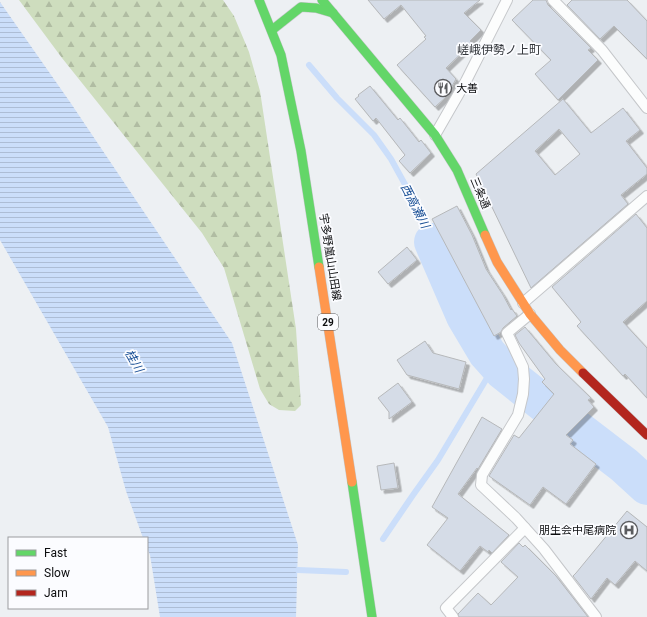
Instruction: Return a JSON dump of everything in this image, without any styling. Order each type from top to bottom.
[{"type":"main road","name":"宇多野嵐山山田線","points":[[259,0],[281,55],[301,151],[362,542],[372,617]]},
{"type":"main road","points":[[318,0],[333,13]]},
{"type":"main road","points":[[322,0],[333,13]]},
{"type":"main road","points":[[272,30],[301,7],[316,8],[333,13]]},
{"type":"main road","name":"三条通","points":[[333,13],[435,135],[458,170],[497,262],[530,314],[560,350],[647,435]]},
{"type":"lane","points":[[435,135],[466,81],[507,0]]},
{"type":"lane","points":[[554,0],[602,50],[647,108]]},
{"type":"lane","points":[[523,302],[647,196]]},
{"type":"lane","points":[[530,314],[507,333],[523,367],[523,394],[518,415],[482,475],[481,485],[526,528],[596,617]]},
{"type":"lane","points":[[453,617],[446,608],[526,528]]},
{"type":"green space","points":[[19,0],[223,0],[234,16],[249,52],[260,91],[296,329],[301,405],[295,411],[279,410],[269,404],[260,389],[224,268],[202,233],[62,58]]},
{"type":"water","name":"桂川","points":[[0,2],[70,102],[232,343],[298,545],[296,617],[160,617],[148,550],[148,537],[143,537],[126,491],[108,427],[0,240]]},
{"type":"building","points":[[368,0],[480,0],[464,13],[481,30],[470,41],[472,43],[446,68],[456,79],[446,97],[435,107],[397,65],[426,39],[424,37],[426,36],[401,5],[384,19]]},
{"type":"building","points":[[533,0],[546,0],[548,5],[591,48],[588,50],[598,60],[558,100],[535,74],[551,60],[512,20]]},
{"type":"building","points":[[572,0],[627,0],[647,21],[647,59],[614,26],[600,39],[567,5]]},
{"type":"building","points":[[370,86],[398,120],[400,118],[419,142],[421,140],[431,153],[410,173],[399,161],[405,155],[376,118],[373,121],[355,99]]},
{"type":"building","points":[[563,99],[591,133],[623,108],[640,130],[626,141],[647,168],[647,174],[621,195],[628,204],[531,288],[476,174]],"holes":[[[559,129],[580,154],[555,175],[535,151]]]},
{"type":"building","points":[[457,206],[472,235],[486,269],[511,310],[512,309],[517,316],[503,328],[501,332],[494,336],[432,219]]},
{"type":"building","points":[[636,214],[647,228],[647,301],[623,322],[647,348],[647,398],[625,374],[623,376],[577,326],[581,322],[552,287]]},
{"type":"building","points":[[407,247],[417,260],[388,284],[378,272]]},
{"type":"building","points":[[525,327],[556,364],[591,398],[588,400],[594,407],[566,435],[573,440],[570,444],[596,464],[566,504],[543,487],[530,505],[489,476],[514,435],[519,438],[554,394],[542,382],[545,379],[519,343],[515,335]]},
{"type":"building","points":[[425,341],[433,353],[466,362],[459,389],[407,375],[397,360]]},
{"type":"building","points":[[398,383],[412,402],[389,419],[389,412],[378,398]]},
{"type":"building","points":[[482,417],[502,429],[478,469],[477,468],[458,494],[509,535],[492,553],[480,546],[460,571],[427,545],[448,518],[432,507]]},
{"type":"building","points":[[394,463],[398,488],[381,490],[377,466]]},
{"type":"building","points":[[627,511],[647,527],[647,571],[635,561],[615,585],[607,578],[591,599],[573,576]]},
{"type":"building","points":[[519,543],[523,547],[525,545],[556,576],[588,617],[459,617],[458,614],[478,593],[491,605],[518,577],[501,562]]},
{"type":"waterway","name":"西高瀬川","points":[[309,65],[337,98],[374,135],[391,159],[433,242]]},
{"type":"waterway","name":"西高瀬川","points":[[433,242],[465,316],[487,353],[503,371],[624,465],[647,486]]},
{"type":"waterway","name":"西高瀬川","points":[[383,539],[438,460],[496,363]]},
{"type":"waterway","name":"西高瀬川","points":[[298,570],[346,572]]},
{"type":"traffic: fast","points":[[259,0],[281,55],[301,151],[319,267]]},
{"type":"traffic: fast","points":[[322,0],[435,135],[457,170],[485,235]]},
{"type":"traffic: fast","points":[[272,30],[301,7],[316,8],[333,13]]},
{"type":"traffic: fast","points":[[352,482],[372,617]]},
{"type":"traffic: slow","points":[[485,235],[497,262],[530,314],[560,350],[583,373]]},
{"type":"traffic: slow","points":[[319,267],[352,482]]},
{"type":"traffic: jam","points":[[583,373],[647,435]]},
{"type":"place","name":"大善","points":[[443,88]]},
{"type":"place","name":"朋生会中尾病院","points":[[629,530]]},
{"type":"district","name":"嵯峨伊勢ノ上町","points":[[499,50]]}]
